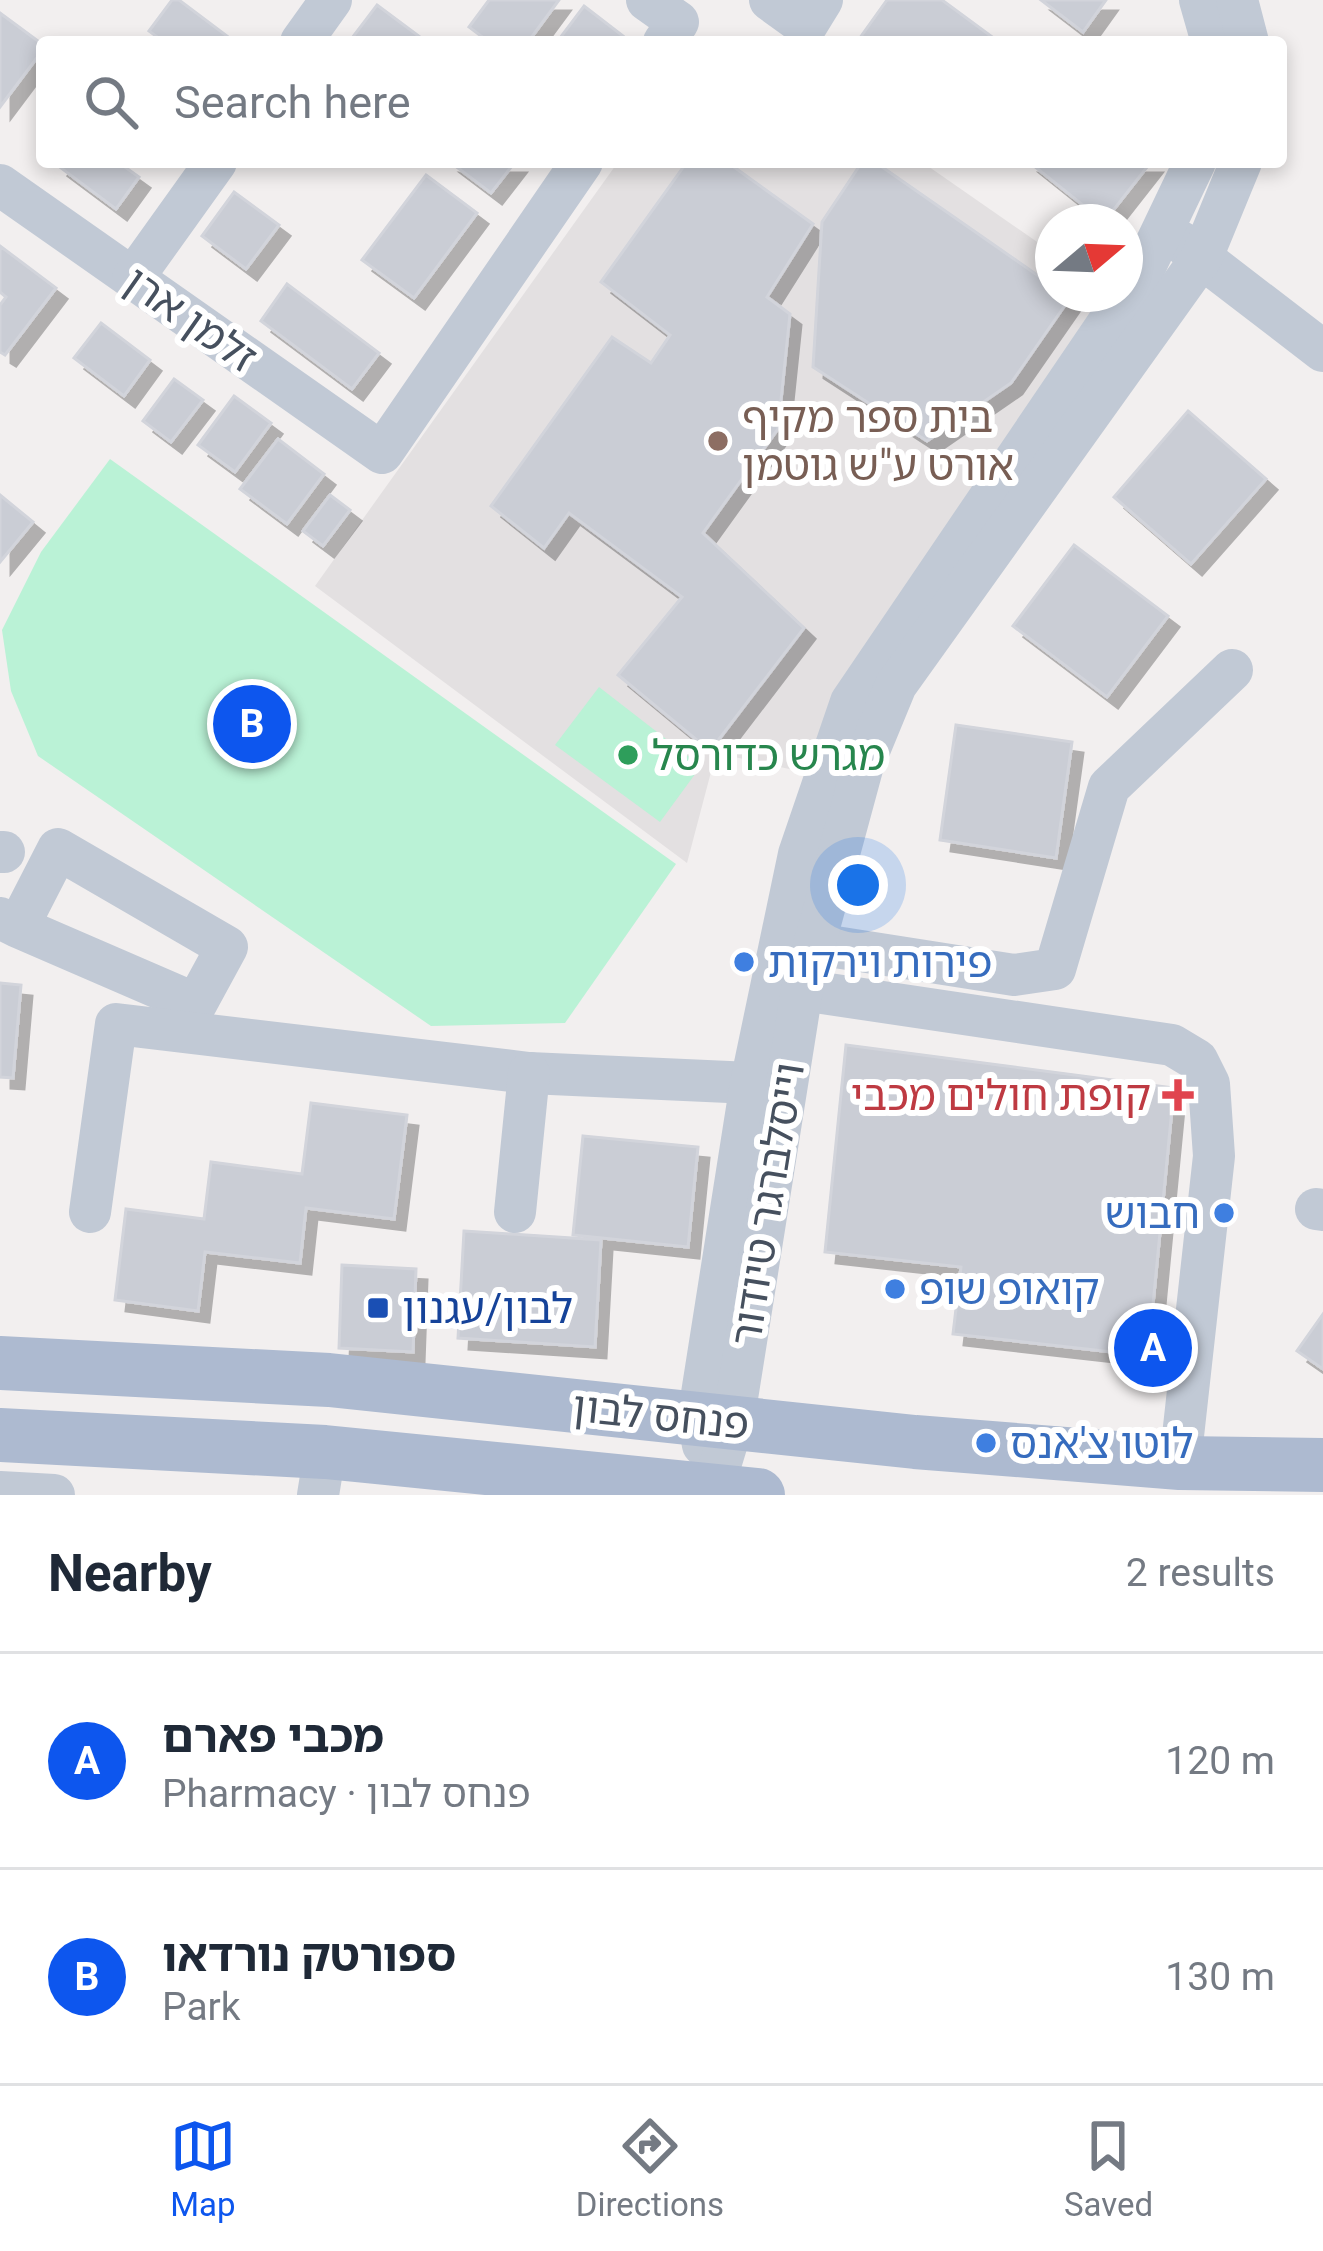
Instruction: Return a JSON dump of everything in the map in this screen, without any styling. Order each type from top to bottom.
[{"type":"main road","name":"פנחס לבון","points":[[0,1363],[329,1379],[915,1442],[1180,1463],[1323,1466]]},
{"type":"main road","name":"פנחס לבון","points":[[0,1435],[321,1474],[699,1492]]},
{"type":"street","points":[[305,36],[331,0]]},
{"type":"street","points":[[770,0],[806,26],[822,0]]},
{"type":"street","points":[[1200,0],[1210,36]]},
{"type":"street","points":[[1237,0],[1246,36]]},
{"type":"street","points":[[133,278],[212,168]]},
{"type":"street","name":"זלמן ארן","points":[[0,184],[382,453],[578,168]]},
{"type":"street","name":"וייסלברגר טיודור","points":[[699,1492],[715,1421],[800,854],[851,702],[1142,273],[1193,168]]},
{"type":"street","name":"וייסלברגר טיודור","points":[[768,1086],[816,944],[863,765],[896,685],[1202,257],[1239,168]]},
{"type":"street","points":[[1164,230],[1323,351]]},
{"type":"street","points":[[816,944],[1014,975],[1055,969],[1109,787],[1232,670]]},
{"type":"street","points":[[58,849],[227,946],[196,1004],[9,922],[58,849]]},
{"type":"street","points":[[802,990],[1172,1045],[1197,1060],[1209,1084],[1214,1156],[1180,1463]]},
{"type":"street","points":[[90,1212],[116,1024],[530,1073],[768,1086]]},
{"type":"street","points":[[515,1212],[530,1073]]},
{"type":"street","points":[[0,1492],[54,1495]]},
{"type":"shaded area","name":"בית ספר מקיף אורט ע\"ש גוטמן","points":[[614,168],[931,168],[1035,240],[1035,312],[1105,312],[798,771],[716,753],[687,863],[315,586]]},
{"type":"green space","points":[[110,459],[676,864],[565,1023],[431,1026],[38,756],[11,691],[2,630],[41,552]]},
{"type":"green space","name":"מגרש כדורסל","points":[[599,687],[701,766],[660,822],[555,745]]},
{"type":"building","points":[[172,0],[179,0],[227,36],[156,36],[149,31]]},
{"type":"building","points":[[489,0],[559,0],[532,36],[481,36],[469,27]]},
{"type":"building","points":[[887,0],[942,0],[991,36],[861,36]]},
{"type":"building","points":[[1041,0],[1106,0],[1083,32]]},
{"type":"building","points":[[377,5],[419,36],[354,36]]},
{"type":"building","points":[[584,6],[623,36],[562,36]]},
{"type":"building","points":[[0,13],[36,40],[36,59],[0,107]]},
{"type":"building","points":[[61,168],[126,168],[139,177],[116,209]]},
{"type":"building","points":[[458,168],[510,168],[491,193]]},
{"type":"building","points":[[683,168],[735,168],[813,224],[767,297],[790,314],[778,429],[703,533],[804,628],[710,751],[618,675],[682,597],[569,513],[544,548],[491,506],[612,337],[651,363],[670,335],[601,282]]},
{"type":"building","points":[[858,168],[884,168],[1035,273],[1035,312],[1060,312],[1011,383],[927,441],[813,367],[822,222]]},
{"type":"building","points":[[1036,168],[1146,168],[1118,204],[1082,204]]},
{"type":"building","points":[[426,175],[477,213],[414,298],[362,260]]},
{"type":"building","points":[[234,192],[279,225],[246,269],[202,236]]},
{"type":"building","points":[[0,246],[56,288],[5,355],[0,352],[0,305],[6,297],[0,292]]},
{"type":"building","points":[[287,284],[379,353],[352,389],[261,321]]},
{"type":"building","points":[[101,323],[150,360],[124,396],[74,358]]},
{"type":"building","points":[[174,379],[203,400],[171,442],[143,421]]},
{"type":"building","points":[[234,396],[271,423],[235,472],[198,445]]},
{"type":"building","points":[[1188,411],[1266,479],[1191,564],[1114,497]]},
{"type":"building","points":[[278,439],[324,474],[287,524],[240,489]]},
{"type":"building","points":[[0,495],[33,522],[0,562]]},
{"type":"building","points":[[330,495],[350,510],[323,546],[303,531]]},
{"type":"building","points":[[1074,545],[1168,616],[1107,697],[1013,626]]},
{"type":"building","points":[[956,725],[1072,742],[1056,858],[940,840]]},
{"type":"building","points":[[0,983],[21,985],[13,1078],[0,1077]]},
{"type":"building","points":[[846,1045],[1174,1088],[1148,1356],[953,1334],[961,1267],[825,1252]]},
{"type":"building","points":[[311,1103],[407,1115],[394,1219],[306,1208],[300,1263],[205,1252],[198,1311],[115,1300],[126,1209],[204,1219],[211,1162],[302,1174]]},
{"type":"building","points":[[583,1136],[698,1147],[688,1247],[573,1235]]},
{"type":"building","points":[[464,1231],[601,1240],[595,1347],[458,1338]]},
{"type":"building","name":"לבון/עגנון","points":[[342,1265],[416,1269],[413,1352],[339,1348]]},
{"type":"building","points":[[1323,1314],[1323,1369],[1297,1351]]},
{"type":"place","name":"בית ספר מקיף אורט ע\"ש גוטמן","points":[[718,441]]},
{"type":"place","name":"ספורטק נורדאו","points":[[252,724]]},
{"type":"place","name":"מגרש כדורסל","points":[[628,755]]},
{"type":"place","name":"פירות וירקות","points":[[744,962]]},
{"type":"place","name":"קופת חולים מכבי","points":[[1178,1095]]},
{"type":"place","name":"חבוש","points":[[1224,1213]]},
{"type":"place","name":"קואופ שופ","points":[[895,1289]]},
{"type":"place","name":"לבון/עגנון","points":[[378,1308]]},
{"type":"place","name":"מכבי פארם","points":[[1153,1348]]},
{"type":"place","name":"לוטו צ'אנס","points":[[986,1443]]}]
